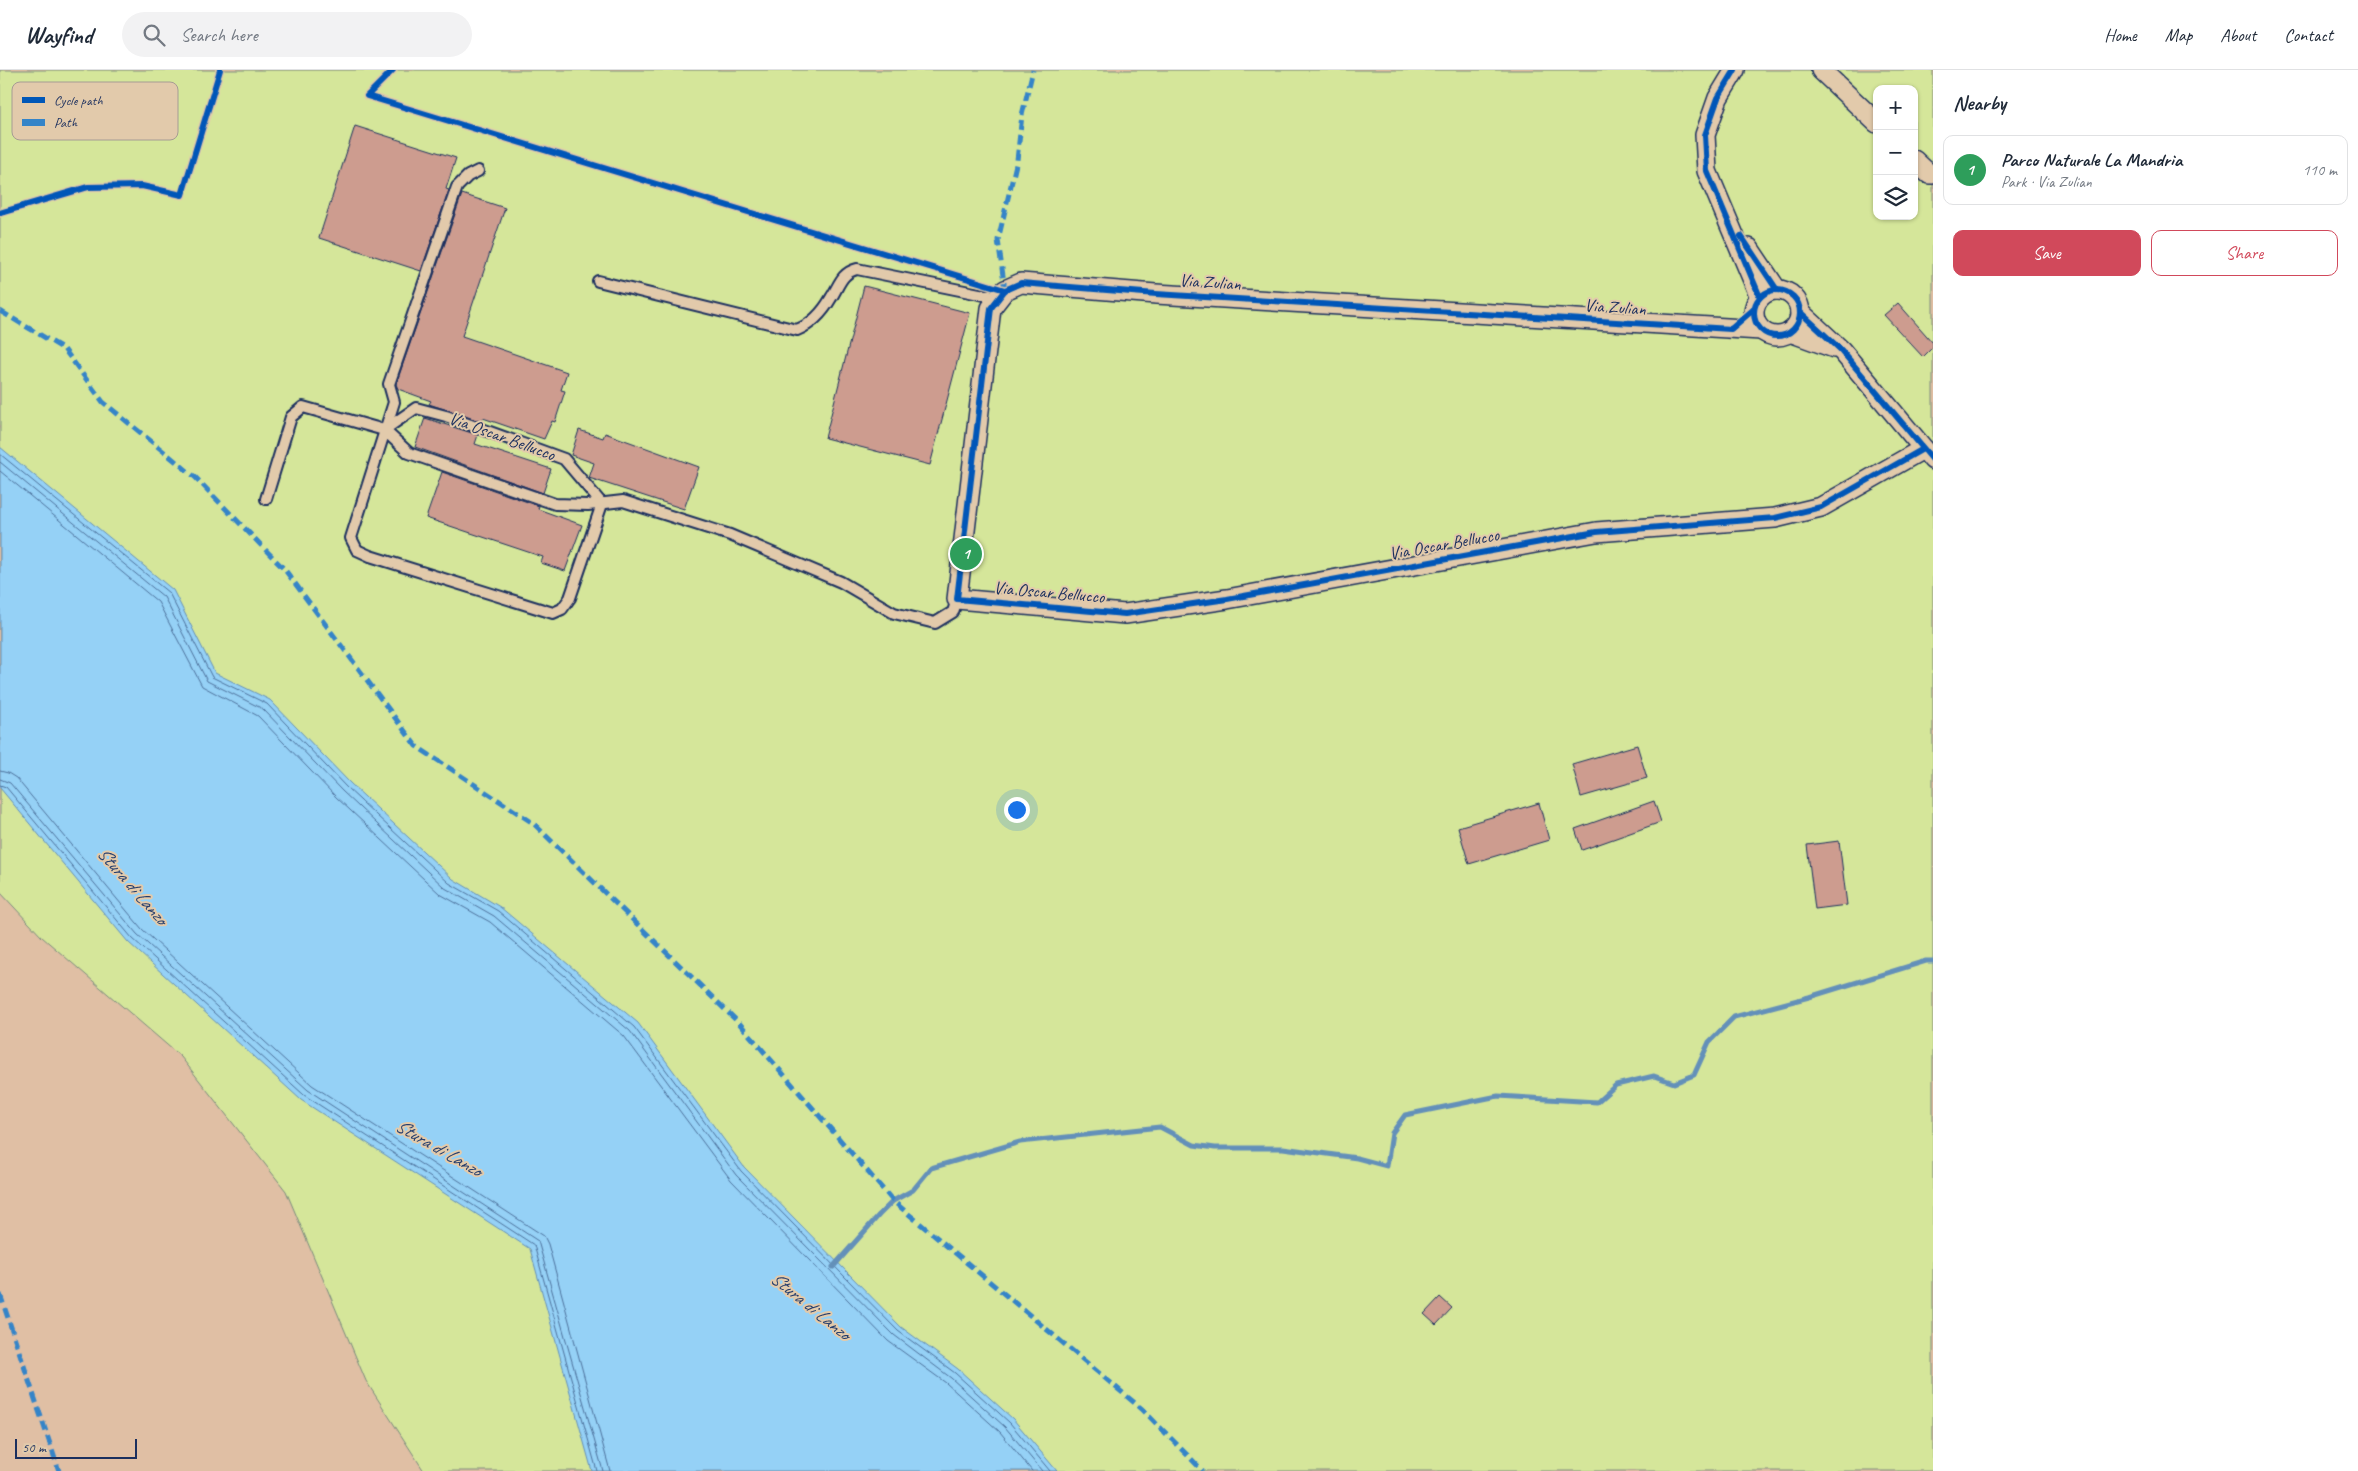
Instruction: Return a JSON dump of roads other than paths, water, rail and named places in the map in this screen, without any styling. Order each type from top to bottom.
[{"type":"street","points":[[1731,329],[1764,299],[1788,292],[1797,300],[1800,312],[1798,323],[1790,332],[1780,336],[1770,335],[1761,330],[1755,320],[1764,299],[1707,171],[1705,135],[1718,98],[1735,70]]},
{"type":"street","points":[[1821,70],[1873,119]]},
{"type":"street","points":[[1918,164],[1929,174],[1933,174]]},
{"type":"street","name":"Via Zulian","points":[[999,298],[1005,290],[1021,283],[1156,294],[1761,330]]},
{"type":"street","points":[[957,599],[991,308],[999,298]]},
{"type":"street","points":[[1800,312],[1841,350],[1928,455]]},
{"type":"street","points":[[1790,332],[1841,350]]},
{"type":"street","name":"Via Oscar Bellucco","points":[[957,599],[1125,614],[1227,599],[1596,532],[1776,518],[1821,507],[1928,455]]},
{"type":"lane","points":[[478,171],[468,176],[457,188],[389,384],[394,402],[351,538],[358,550],[370,556],[553,613],[562,609],[570,598],[602,504]]},
{"type":"lane","points":[[598,281],[797,330],[810,325],[831,299],[841,278],[850,270],[857,269],[999,298]]},
{"type":"lane","points":[[266,499],[291,416],[303,407],[384,430],[409,453],[555,504],[623,502],[730,535],[841,582],[894,613],[935,623],[952,612],[957,599]]},
{"type":"lane","name":"Via Oscar Bellucco","points":[[384,430],[416,408],[446,416],[564,459],[602,504]]},
{"type":"water","name":"Stura di Lanzo","points":[[0,447],[173,590],[215,673],[270,700],[350,783],[453,879],[500,907],[638,1023],[744,1167],[901,1327],[958,1369],[1013,1419],[1057,1471],[592,1471],[530,1249],[301,1100],[128,942],[0,788]]},
{"type":"waterway","points":[[833,1267],[879,1215],[893,1201],[913,1190],[931,1168],[1020,1142],[1160,1127],[1194,1145],[1215,1148],[1283,1148],[1357,1158],[1387,1166],[1392,1133],[1405,1115],[1498,1096],[1597,1102],[1616,1085],[1654,1076],[1674,1083],[1694,1075],[1709,1042],[1734,1017],[1809,997],[1926,961],[1933,961]]},
{"type":"place","name":"Parco Naturale La Mandria","points":[[966,554]]}]
